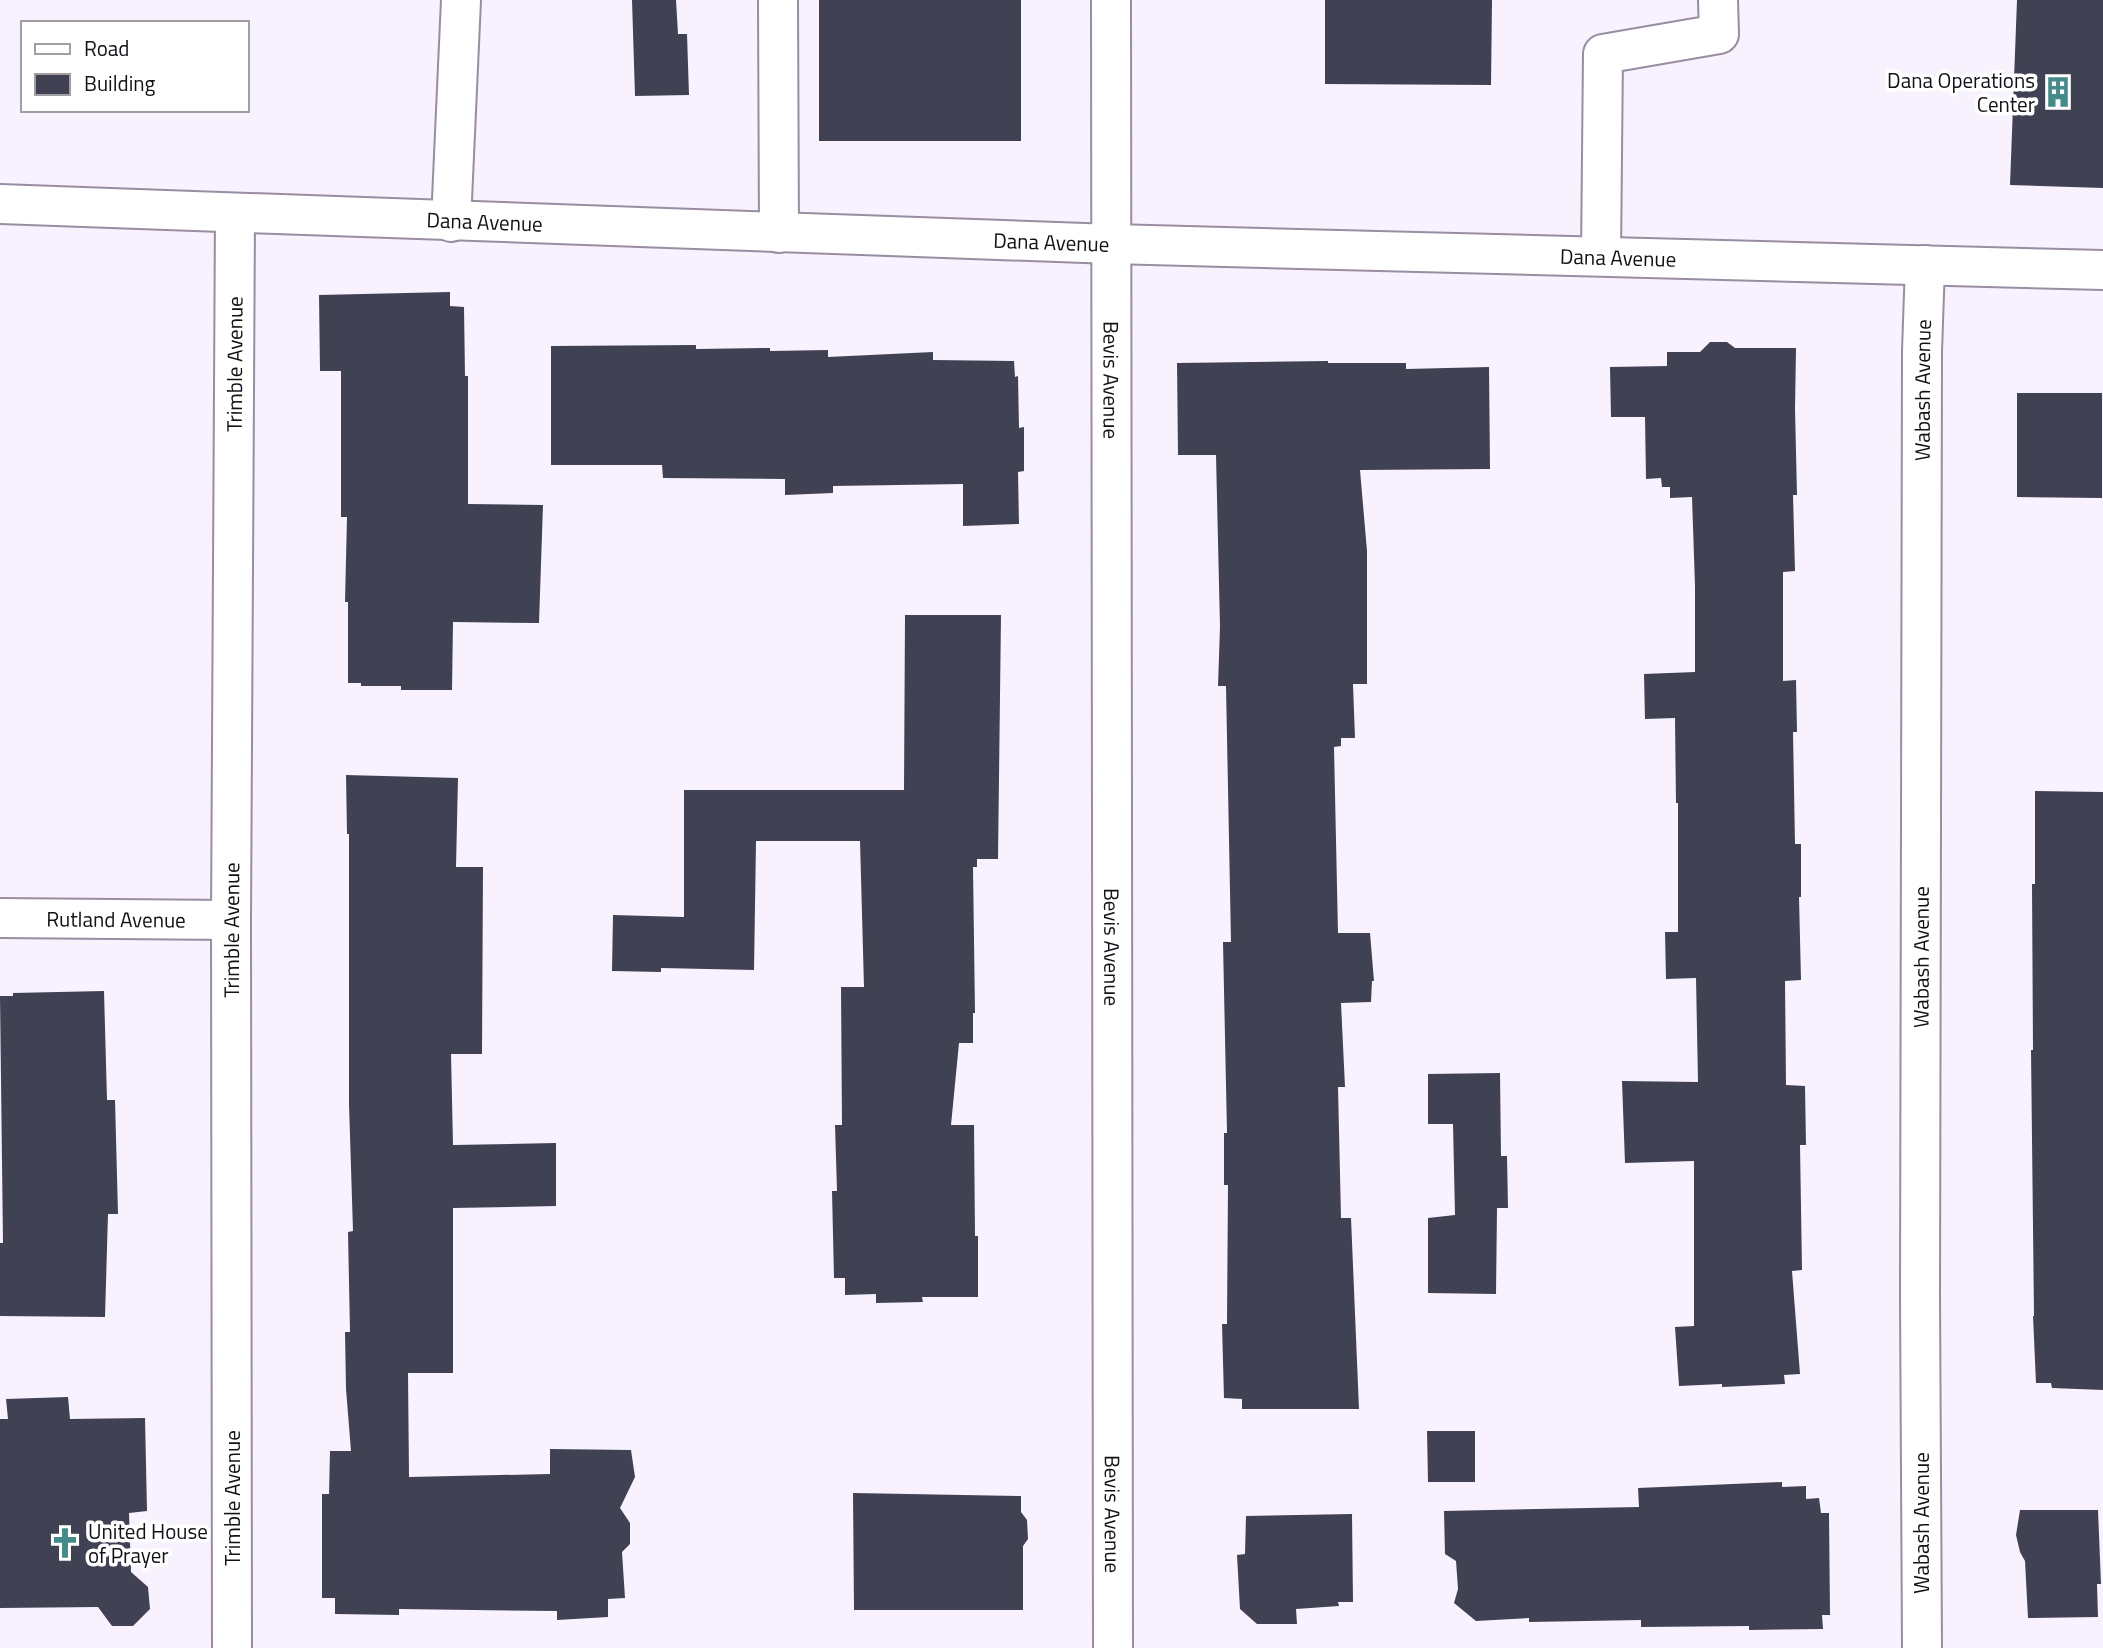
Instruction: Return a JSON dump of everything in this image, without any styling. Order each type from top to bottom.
[{"type":"street","points":[[451,222],[461,0]]},
{"type":"street","points":[[778,0],[779,233]]},
{"type":"street","name":"Bevis Avenue","points":[[1111,0],[1113,1648]]},
{"type":"street","points":[[1601,256],[1603,54],[1719,33],[1718,0]]},
{"type":"street","name":"Dana Avenue","points":[[0,204],[1112,244],[2103,270]]},
{"type":"street","name":"Trimble Avenue","points":[[232,1648],[231,920],[235,214]]},
{"type":"street","name":"Wabash Avenue","points":[[1922,1648],[1920,1269],[1922,351],[1925,265]]},
{"type":"street","name":"Rutland Avenue","points":[[0,918],[231,920]]},
{"type":"building","points":[[632,0],[676,0],[678,34],[687,34],[689,95],[635,96]]},
{"type":"building","points":[[819,0],[1021,0],[1021,141],[819,141]]},
{"type":"building","points":[[1325,0],[1492,0],[1491,85],[1325,84]]},
{"type":"building","name":"Dana Operations Center","points":[[2017,0],[2103,0],[2103,188],[2010,185]]},
{"type":"building","points":[[450,292],[450,306],[464,307],[465,376],[468,376],[468,504],[543,505],[539,623],[453,622],[452,690],[401,690],[401,686],[361,686],[361,683],[348,683],[348,602],[345,602],[347,517],[341,517],[341,371],[320,371],[319,295]]},
{"type":"building","points":[[1710,342],[1727,342],[1735,348],[1796,348],[1797,495],[1793,495],[1795,571],[1783,572],[1783,681],[1796,680],[1797,732],[1793,732],[1795,844],[1801,844],[1801,980],[1785,981],[1786,1085],[1805,1086],[1806,1145],[1800,1145],[1802,1270],[1792,1271],[1800,1374],[1784,1375],[1785,1384],[1722,1387],[1722,1384],[1679,1386],[1675,1327],[1694,1326],[1694,1161],[1625,1163],[1622,1081],[1698,1082],[1696,978],[1666,979],[1665,932],[1678,932],[1675,718],[1645,719],[1644,674],[1695,672],[1695,586],[1692,497],[1670,498],[1670,487],[1662,487],[1661,478],[1646,479],[1645,417],[1611,417],[1610,367],[1667,366],[1667,352],[1700,352]]},
{"type":"building","points":[[696,345],[696,349],[828,350],[828,357],[933,352],[933,360],[1014,361],[1015,377],[1018,376],[1019,428],[1024,427],[1024,471],[1018,472],[1019,524],[963,526],[963,484],[833,486],[833,493],[785,495],[785,479],[663,478],[662,465],[551,465],[551,346]]},
{"type":"building","points":[[1177,363],[1406,363],[1406,369],[1489,367],[1490,469],[1360,470],[1367,551],[1367,684],[1353,684],[1355,738],[1341,738],[1341,746],[1334,747],[1338,933],[1370,933],[1374,981],[1371,1002],[1341,1003],[1345,1087],[1338,1087],[1341,1218],[1351,1218],[1359,1409],[1242,1409],[1242,1399],[1224,1398],[1222,1324],[1227,1324],[1228,1185],[1224,1185],[1224,1133],[1227,1133],[1223,942],[1231,942],[1226,686],[1218,686],[1220,627],[1216,455],[1178,455]]},
{"type":"building","points":[[2017,393],[2102,393],[2102,498],[2017,497]]},
{"type":"building","points":[[905,615],[1001,615],[998,859],[977,859],[977,867],[973,867],[973,1043],[959,1043],[951,1125],[974,1125],[978,1297],[922,1297],[923,1302],[876,1303],[876,1294],[845,1295],[845,1278],[834,1278],[832,1191],[837,1191],[835,1125],[842,1125],[841,987],[864,987],[860,841],[756,841],[754,970],[661,968],[661,972],[612,971],[613,915],[684,917],[684,790],[904,790]]},
{"type":"building","points":[[346,775],[458,778],[456,867],[483,867],[482,1054],[451,1054],[453,1145],[556,1143],[556,1206],[453,1208],[453,1373],[408,1373],[409,1477],[550,1474],[550,1449],[631,1450],[635,1477],[620,1508],[630,1523],[630,1544],[622,1552],[625,1598],[608,1599],[608,1617],[557,1620],[557,1611],[399,1609],[399,1615],[335,1614],[335,1598],[322,1598],[322,1494],[329,1494],[330,1451],[351,1451],[345,1332],[350,1332],[348,1232],[353,1231]]},
{"type":"building","points":[[2035,791],[2103,792],[2103,1390],[2052,1388],[2051,1383],[2036,1383],[2031,1050]]},
{"type":"building","points":[[104,991],[107,1100],[115,1100],[118,1214],[108,1214],[105,1317],[0,1316],[0,1243],[3,1243],[0,996],[13,996],[13,993]]},
{"type":"building","points":[[1500,1073],[1501,1156],[1507,1156],[1508,1208],[1497,1208],[1496,1294],[1428,1293],[1428,1218],[1455,1215],[1453,1124],[1428,1124],[1428,1074]]},
{"type":"building","name":"United House of Prayer","points":[[68,1397],[70,1419],[145,1418],[147,1511],[129,1513],[131,1572],[148,1587],[150,1609],[133,1626],[112,1626],[98,1607],[0,1608],[0,1419],[8,1419],[6,1399]]},
{"type":"building","points":[[1427,1431],[1475,1431],[1475,1482],[1428,1482]]},
{"type":"building","points":[[1782,1482],[1782,1487],[1806,1486],[1806,1499],[1819,1498],[1821,1513],[1829,1513],[1830,1615],[1822,1615],[1823,1629],[1749,1630],[1749,1626],[1641,1627],[1641,1620],[1529,1622],[1529,1618],[1476,1621],[1454,1603],[1458,1589],[1456,1561],[1445,1554],[1444,1511],[1639,1507],[1638,1488]]},
{"type":"building","points":[[853,1493],[1021,1496],[1021,1512],[1027,1520],[1028,1539],[1023,1546],[1023,1610],[854,1610]]},
{"type":"building","points":[[2020,1510],[2098,1510],[2101,1584],[2097,1584],[2098,1617],[2028,1618],[2025,1561],[2016,1535]]},
{"type":"building","points":[[1352,1514],[1353,1602],[1338,1602],[1339,1606],[1296,1609],[1297,1624],[1257,1624],[1240,1609],[1237,1555],[1245,1554],[1246,1516]]},
{"type":"place","name":"Dana Operations Center","points":[[2058,92]]},
{"type":"place","name":"United House of Prayer","points":[[65,1543]]}]
